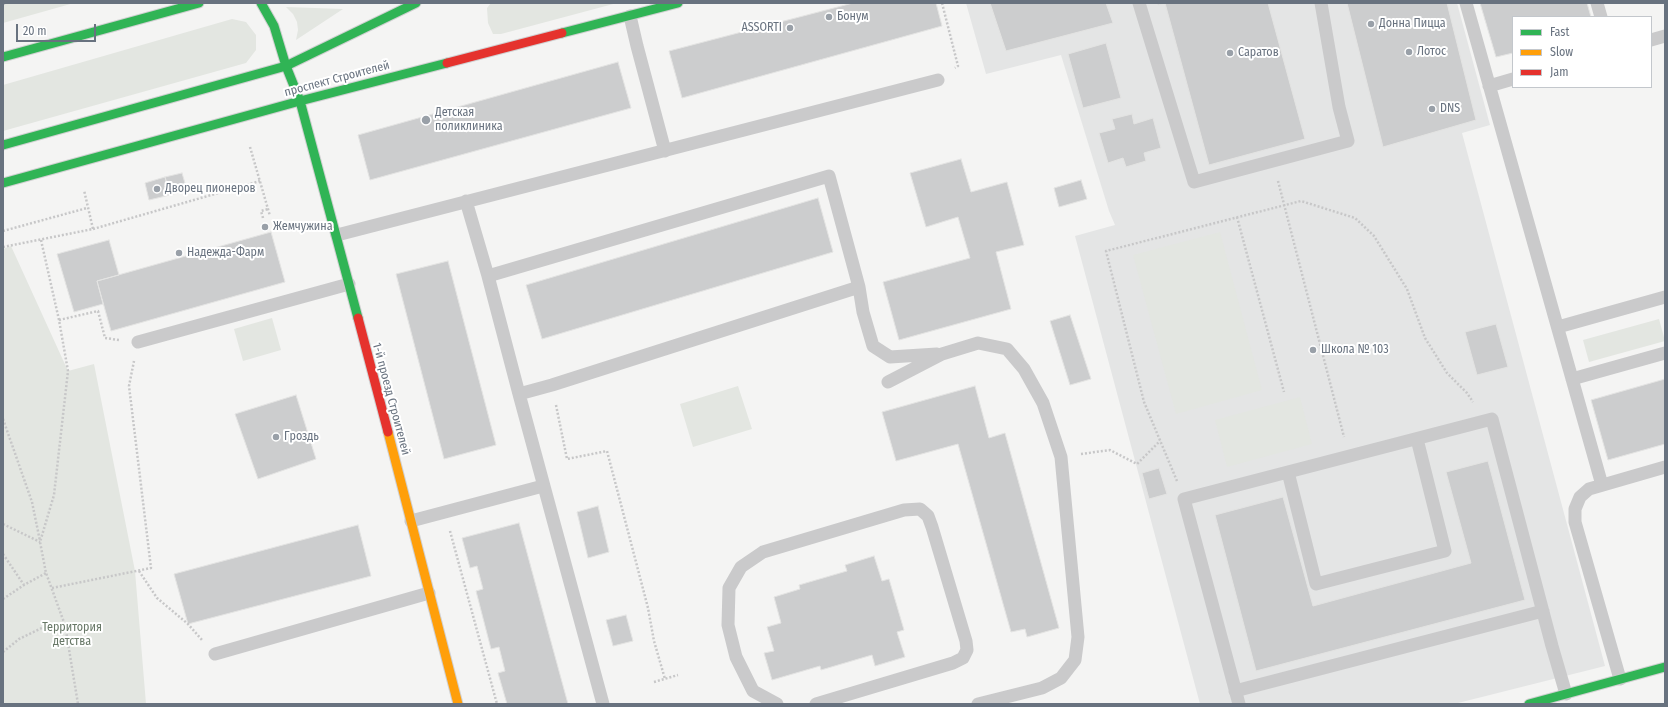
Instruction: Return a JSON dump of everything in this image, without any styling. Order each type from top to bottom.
[{"type":"street","points":[[3,57],[181,6],[200,3]]},
{"type":"street","name":"1-й проезд Строителей","points":[[261,3],[274,26],[286,66],[300,101],[337,235],[458,704]]},
{"type":"street","points":[[3,145],[286,66],[416,3]]},
{"type":"street","name":"проспект Строителей","points":[[3,183],[300,101],[678,3]]},
{"type":"street","points":[[1529,704],[1665,667]]},
{"type":"lane","points":[[1139,3],[1194,182],[1348,141],[1339,107],[1321,3]]},
{"type":"lane","points":[[1466,3],[1602,485]]},
{"type":"lane","points":[[1597,3],[1601,16]]},
{"type":"lane","points":[[630,16],[636,46],[665,150]]},
{"type":"lane","points":[[1652,40],[1665,36]]},
{"type":"lane","points":[[1489,86],[1512,79]]},
{"type":"lane","points":[[337,235],[938,80]]},
{"type":"lane","points":[[488,276],[829,176],[859,287],[863,312],[873,346],[890,357],[942,354]]},
{"type":"lane","points":[[466,202],[488,276],[518,394],[603,704]]},
{"type":"lane","points":[[138,342],[349,284]]},
{"type":"lane","points":[[518,394],[552,386],[859,287]]},
{"type":"lane","points":[[1558,327],[1665,297]]},
{"type":"lane","points":[[888,382],[942,354],[978,343],[1007,349],[1024,369],[1043,403],[1061,457],[1078,638],[1075,660],[1061,678],[1042,688],[978,704]]},
{"type":"lane","points":[[1572,379],[1665,353]]},
{"type":"lane","points":[[1239,704],[1184,499],[1492,419],[1566,694]]},
{"type":"lane","points":[[1288,472],[1316,584],[1445,551],[1417,439]]},
{"type":"lane","points":[[1620,679],[1575,522],[1575,509],[1580,497],[1589,489],[1665,467]]},
{"type":"lane","points":[[411,521],[543,486]]},
{"type":"lane","points":[[777,704],[753,691],[736,657],[728,625],[729,588],[741,567],[763,552],[904,510],[920,509],[928,516],[932,527],[966,641],[967,650],[963,658],[953,663],[816,704]]},
{"type":"lane","points":[[214,654],[429,593]]},
{"type":"lane","points":[[1235,691],[1543,611]]},
{"type":"path","points":[[938,80],[958,66],[942,3]]},
{"type":"path","points":[[250,146],[270,216]]},
{"type":"path","points":[[1273,161],[1349,456]]},
{"type":"path","points":[[3,246],[93,229],[260,181]]},
{"type":"path","points":[[84,190],[93,229]]},
{"type":"path","points":[[1184,499],[1144,402],[1106,251],[1301,201],[1319,205],[1355,218],[1374,236],[1407,289],[1425,338],[1447,373],[1467,393],[1486,421]]},
{"type":"path","points":[[3,231],[87,208]]},
{"type":"path","points":[[263,218],[261,211],[268,209]]},
{"type":"path","points":[[1237,217],[1284,392]]},
{"type":"path","points":[[40,542],[54,495],[68,371],[59,320],[41,240]]},
{"type":"path","points":[[59,320],[98,311],[105,338]]},
{"type":"path","points":[[52,588],[151,568],[129,386],[138,342]]},
{"type":"path","points":[[552,386],[567,459],[607,451],[646,601],[654,641],[665,679]]},
{"type":"path","points":[[3,419],[32,502],[46,573],[65,625],[78,704]]},
{"type":"path","points":[[1061,457],[1110,450],[1137,464],[1160,442]]},
{"type":"path","points":[[445,512],[496,704]]},
{"type":"path","points":[[3,525],[40,542]]},
{"type":"path","points":[[3,554],[24,585]]},
{"type":"path","points":[[139,570],[157,598],[188,624]]},
{"type":"path","points":[[3,599],[46,573]]},
{"type":"path","points":[[3,652],[19,639],[46,626],[65,625]]},
{"type":"path","points":[[654,682],[678,675]]},
{"type":"shaded area","name":"Школа № 103","points":[[966,3],[1457,3],[1490,125],[1462,133],[1605,666],[1454,704],[1200,704],[1075,236],[1115,225],[1109,211],[1061,55],[986,74]]},
{"type":"green space","points":[[3,3],[74,3],[3,23]]},
{"type":"green space","points":[[491,3],[617,3],[501,34],[493,34],[488,23],[487,8]]},
{"type":"green space","points":[[286,7],[343,9],[296,40],[298,30],[297,22],[293,14]]},
{"type":"green space","points":[[232,19],[246,22],[256,35],[256,50],[246,63],[3,131],[3,85]]},
{"type":"green space","points":[[1220,232],[1262,390],[1176,414],[1133,255]]},
{"type":"green space","name":"Территория детства","points":[[11,246],[68,371],[94,364],[135,571],[146,704],[3,704],[3,249]]},
{"type":"green space","points":[[272,318],[281,350],[243,361],[234,329]]},
{"type":"green space","points":[[1659,319],[1665,341],[1589,362],[1583,340]]},
{"type":"green space","points":[[738,386],[752,429],[693,447],[680,404]]},
{"type":"green space","points":[[1300,397],[1312,444],[1227,467],[1215,420]]},
{"type":"building","points":[[853,3],[936,3],[942,26],[682,98],[669,51]]},
{"type":"building","points":[[990,3],[1106,3],[1113,23],[1006,51]]},
{"type":"building","name":"Саратов","points":[[1165,3],[1268,3],[1305,139],[1209,165]]},
{"type":"building","name":"Лотос","points":[[1347,3],[1447,3],[1476,120],[1383,147]]},
{"type":"building","points":[[1480,3],[1587,3],[1591,16],[1512,16],[1512,53],[1496,57]]},
{"type":"building","points":[[1106,43],[1121,98],[1083,108],[1068,54]]},
{"type":"building","points":[[618,62],[631,108],[370,180],[358,135]]},
{"type":"building","points":[[1132,114],[1134,124],[1153,118],[1161,148],[1144,153],[1146,161],[1126,167],[1123,158],[1108,163],[1099,133],[1115,129],[1112,119]]},
{"type":"building","points":[[961,159],[971,192],[1007,182],[1024,245],[996,252],[1011,309],[899,340],[883,282],[970,258],[958,217],[926,227],[910,173]]},
{"type":"building","points":[[182,173],[187,190],[170,195],[165,177]]},
{"type":"building","name":"Дворец пионеров","points":[[165,177],[170,195],[149,200],[145,183]]},
{"type":"building","points":[[1081,180],[1087,199],[1059,207],[1054,188]]},
{"type":"building","points":[[818,198],[833,252],[542,339],[526,285]]},
{"type":"building","points":[[271,232],[285,282],[111,331],[97,281]]},
{"type":"building","points":[[109,240],[119,275],[97,281],[103,304],[74,312],[57,254]]},
{"type":"building","points":[[448,261],[496,445],[444,459],[396,274]]},
{"type":"building","points":[[1070,315],[1091,379],[1070,385],[1050,321]]},
{"type":"building","points":[[1496,324],[1508,367],[1477,375],[1465,332]]},
{"type":"building","points":[[1665,379],[1665,444],[1608,460],[1591,400]]},
{"type":"building","points":[[975,386],[989,438],[1005,433],[1059,628],[1027,637],[1025,629],[1011,632],[958,444],[896,461],[882,412]]},
{"type":"building","name":"Гроздь","points":[[296,395],[316,459],[258,479],[235,414]]},
{"type":"building","points":[[1488,461],[1525,600],[1256,671],[1215,515],[1283,497],[1313,606],[1471,563],[1446,472]]},
{"type":"building","points":[[1159,468],[1167,494],[1149,499],[1142,473]]},
{"type":"building","points":[[598,506],[609,552],[588,558],[577,512]]},
{"type":"building","points":[[519,523],[568,704],[507,704],[498,673],[505,671],[499,647],[491,649],[476,591],[483,589],[477,566],[470,568],[462,538]]},
{"type":"building","points":[[358,525],[371,576],[188,624],[174,574]]},
{"type":"building","points":[[874,556],[882,581],[889,579],[904,630],[897,632],[905,657],[875,666],[872,655],[821,670],[820,666],[772,680],[764,653],[774,651],[767,627],[781,623],[774,597],[800,589],[799,585],[847,571],[845,565]]},
{"type":"building","points":[[626,615],[633,641],[613,646],[606,620]]},
{"type":"traffic: fast","points":[[3,57],[199,3]]},
{"type":"traffic: fast","points":[[261,3],[274,26],[286,66],[300,101],[358,318]]},
{"type":"traffic: fast","points":[[3,145],[286,66],[416,3]]},
{"type":"traffic: fast","points":[[562,33],[678,3]]},
{"type":"traffic: fast","points":[[3,183],[300,101],[447,63]]},
{"type":"traffic: fast","points":[[1529,704],[1665,667]]},
{"type":"traffic: slow","points":[[388,432],[458,704]]},
{"type":"traffic: jam","points":[[447,63],[562,33]]},
{"type":"traffic: jam","points":[[358,318],[388,432]]},
{"type":"place","name":"Бонум","points":[[829,17]]},
{"type":"place","name":"Донна Пицца","points":[[1371,24]]},
{"type":"place","name":"ASSORTI","points":[[790,28]]},
{"type":"place","name":"Лотос","points":[[1409,52]]},
{"type":"place","name":"Саратов","points":[[1230,53]]},
{"type":"place","name":"DNS","points":[[1432,109]]},
{"type":"place","name":"Детская поликлиника","points":[[426,120]]},
{"type":"place","name":"Дворец пионеров","points":[[157,189]]},
{"type":"place","name":"Жемчужина","points":[[265,227]]},
{"type":"place","name":"Надежда-Фарм","points":[[179,253]]},
{"type":"place","name":"Школа № 103","points":[[1313,350]]},
{"type":"place","name":"Гроздь","points":[[276,437]]}]
